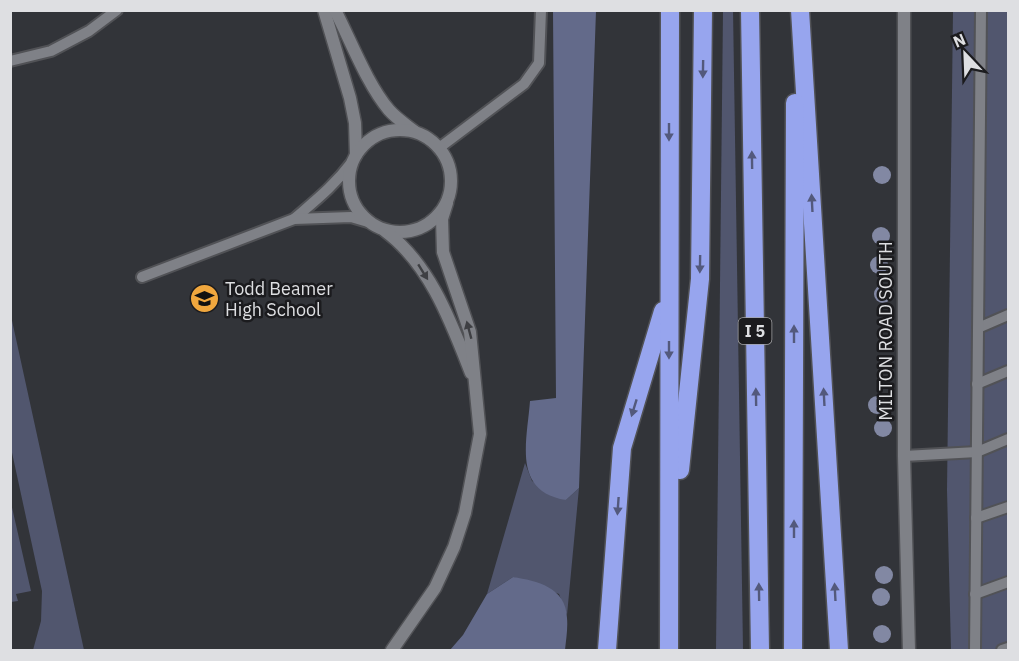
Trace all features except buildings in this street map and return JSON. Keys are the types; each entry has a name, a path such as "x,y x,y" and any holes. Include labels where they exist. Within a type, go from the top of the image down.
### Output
{"highway":[{"path":"669,651 671,559 670,10"},
{"path":"671,559 700,279 703,10"},
{"name":"I 5","path":"750,10 760,651"},
{"name":"I 5","path":"793,651 795,10"},
{"path":"800,10 839,651"},
{"path":"607,651 622,448 669,292"}],"street":[{"path":"324,10 350,98 355,123 354,159"},
{"path":"335,10 387,108 415,132"},
{"name":"MILTON ROAD SOUTH","path":"904,10 904,456 909,651"},
{"path":"392,651 435,588 454,547 465,513 480,434 477,388 470,332 443,252 442,219 451,188 451,174 447,160 428,138 415,132 400,129 385,132 371,139 359,149 348,178 350,195 357,210 368,222 384,230 408,250 430,283 456,336 477,388"},
{"path":"384,230 402,232 420,228 436,218 447,202"}],"lane":[{"path":"10,61 51,51 89,31 117,10"},
{"path":"439,148 524,84 539,63 541,10"},
{"path":"975,651 981,10"},
{"path":"294,219 338,181 354,159"},
{"path":"142,277 294,219 351,217 368,222"},
{"path":"978,328 1008,315"},
{"path":"977,384 1008,371"},
{"path":"904,456 976,452 1008,439"},
{"path":"976,518 1008,507"},
{"path":"975,594 1008,582"},
{"path":"1002,651 1008,648"}],"shaded area":[{"path":"733,10 743,650 716,650 723,11"},
{"path":"553,11 596,11 579,488 566,500 549,495 537,486 530,476 526,448 530,401 556,398"},
{"path":"953,11 1008,11 1008,650 951,650 947,490"},
{"path":"10,316 84,650 33,650 41,621 42,591 11,448"},
{"path":"525,463 532,481 566,500 579,488 567,615 559,594 513,577 487,594"},
{"path":"11,503 31,591 16,594 18,601 11,602"},
{"path":"513,577 549,587 562,599 567,618 565,650 450,650 463,635 487,594"}],"place":[{"name":"Todd Beamer High School","path":"204,299"}]}
